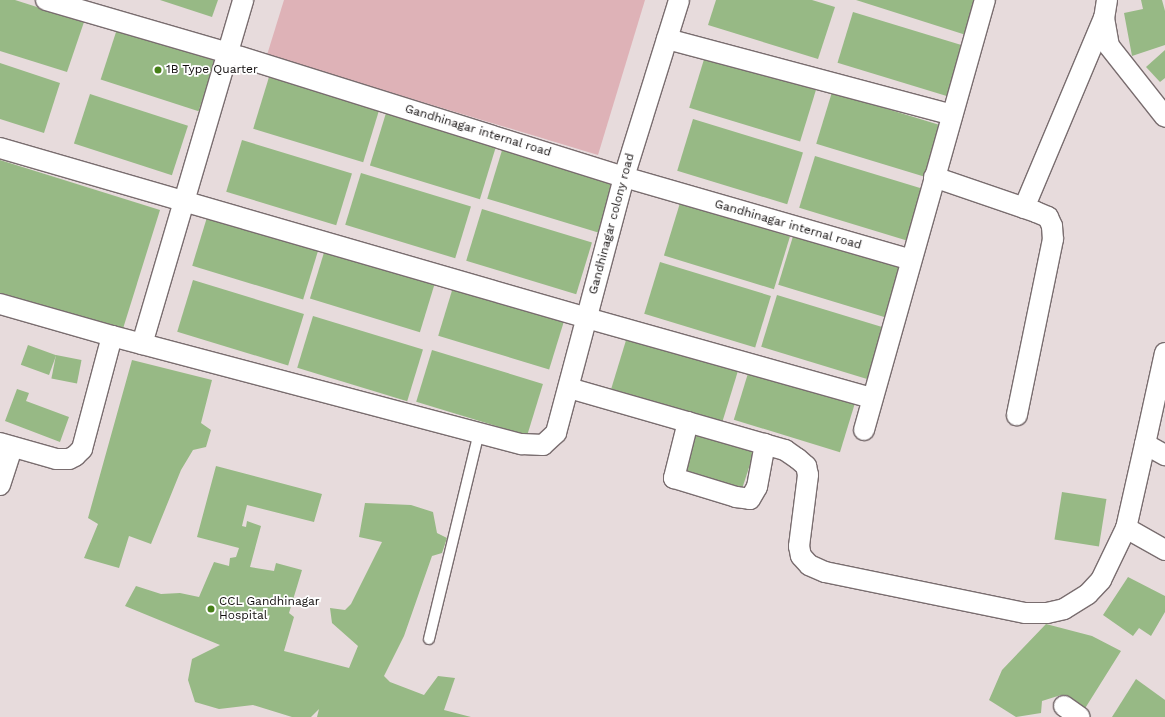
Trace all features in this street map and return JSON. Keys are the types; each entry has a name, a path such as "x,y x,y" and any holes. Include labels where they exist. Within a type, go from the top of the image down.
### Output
{"street":[{"name":"Gandhinagar internal road","path":"46,0 77,4 624,177 911,260"},
{"path":"142,344 183,200 243,0"},
{"name":"Gandhinagar colony road","path":"479,432 522,444 544,445 556,433 624,177 678,0"},
{"path":"864,430 984,0"},
{"path":"1106,9 1109,46 1165,117"},
{"path":"1024,208 1106,9"},
{"path":"667,39 952,115"},
{"path":"0,148 587,318 872,398"},
{"path":"934,177 1048,217 1052,226 1053,239 1016,415"},
{"path":"0,304 112,336 479,432"},
{"path":"0,485 6,445 56,459 69,459 82,450 112,336"},
{"path":"569,388 785,450 806,466 808,475 799,546 801,556 809,565 825,572 1024,613 1047,613 1064,610 1088,594 1101,580 1126,528 1165,353"},
{"path":"688,422 674,478 750,500 765,444"},
{"path":"1145,444 1165,455"},
{"path":"1126,528 1165,550"},
{"path":"1064,706 1080,717"}],"lane":[{"path":"429,639 479,432"}],"shaded area":[{"path":"284,0 645,0 598,155 267,55"}],"building":[{"path":"0,0 15,0 84,22 67,72 0,51"},
{"path":"160,0 218,0 212,17"},
{"path":"716,0 812,0 835,7 818,59 708,25"},
{"path":"856,0 977,0 966,35"},
{"path":"1141,0 1162,0 1165,11 1165,45 1132,56 1124,13 1143,9"},
{"path":"853,12 963,46 947,96 838,63"},
{"name":"1B Type Quarter","path":"117,29 215,61 199,111 101,79"},
{"path":"1165,50 1165,78 1160,82 1146,67"},
{"path":"705,56 816,90 800,142 689,108"},
{"path":"0,63 60,83 44,133 0,119"},
{"path":"269,77 379,111 363,162 253,129"},
{"path":"832,92 943,126 927,178 816,144"},
{"path":"90,94 188,126 172,175 74,143"},
{"path":"386,113 496,147 480,199 370,166"},
{"path":"693,119 803,153 787,204 677,171"},
{"path":"242,140 352,174 336,225 226,192"},
{"path":"503,147 614,181 598,233 487,199"},
{"path":"815,156 925,190 909,241 799,208"},
{"path":"0,160 160,210 121,335 0,297"},
{"path":"361,173 471,207 455,258 345,225"},
{"path":"680,203 790,237 774,289 664,256"},
{"path":"482,209 592,243 576,294 466,261"},
{"path":"208,214 319,248 303,300 192,266"},
{"path":"794,233 905,267 889,319 778,285"},
{"path":"326,246 436,280 420,332 310,299"},
{"path":"660,262 771,296 755,348 644,314"},
{"path":"193,280 304,314 288,366 177,332"},
{"path":"454,284 565,318 549,370 438,336"},
{"path":"777,295 887,329 871,380 761,347"},
{"path":"313,316 423,350 407,401 297,368"},
{"path":"627,337 738,371 722,423 611,389"},
{"path":"28,345 56,355 49,375 21,365"},
{"path":"432,350 543,384 527,436 416,402"},
{"path":"56,355 82,360 77,384 51,379"},
{"path":"132,360 212,380 201,423 211,430 206,447 193,450 181,470 151,544 129,536 119,568 84,558 98,524 88,518"},
{"path":"749,370 855,402 840,452 734,420"},
{"path":"17,389 29,393 26,401 69,417 60,442 5,421"},
{"path":"696,430 755,449 742,489 683,470"},
{"name":"CCL Gandhinagar Hospital","path":"216,466 322,494 314,522 247,505 242,526 246,527 247,521 261,526 250,567 274,571 276,563 302,570 289,613 294,617 284,651 349,668 358,646 332,623 330,608 345,610 351,604 382,542 359,537 365,503 411,505 433,512 437,533 447,538 442,553 432,556 404,636 384,676 390,682 424,695 438,676 455,678 444,710 471,717 317,717 319,709 311,717 292,717 253,705 219,709 195,702 188,680 192,659 220,645 125,606 136,586 161,594 180,593 199,597 214,562 229,566 230,558 236,557 239,548 197,537"},
{"path":"1062,492 1106,499 1099,546 1054,539"},
{"path":"1128,577 1165,596 1165,612 1151,636 1139,628 1133,636 1103,615"},
{"path":"1046,624 1092,636 1121,651 1084,710 1061,695 1042,701 1041,713 1016,717 989,700 1002,670"},
{"path":"1136,679 1165,700 1165,717 1112,717"}],"place":[{"name":"1B Type Quarter","path":"158,70"},
{"name":"CCL Gandhinagar Hospital","path":"211,609"}]}
